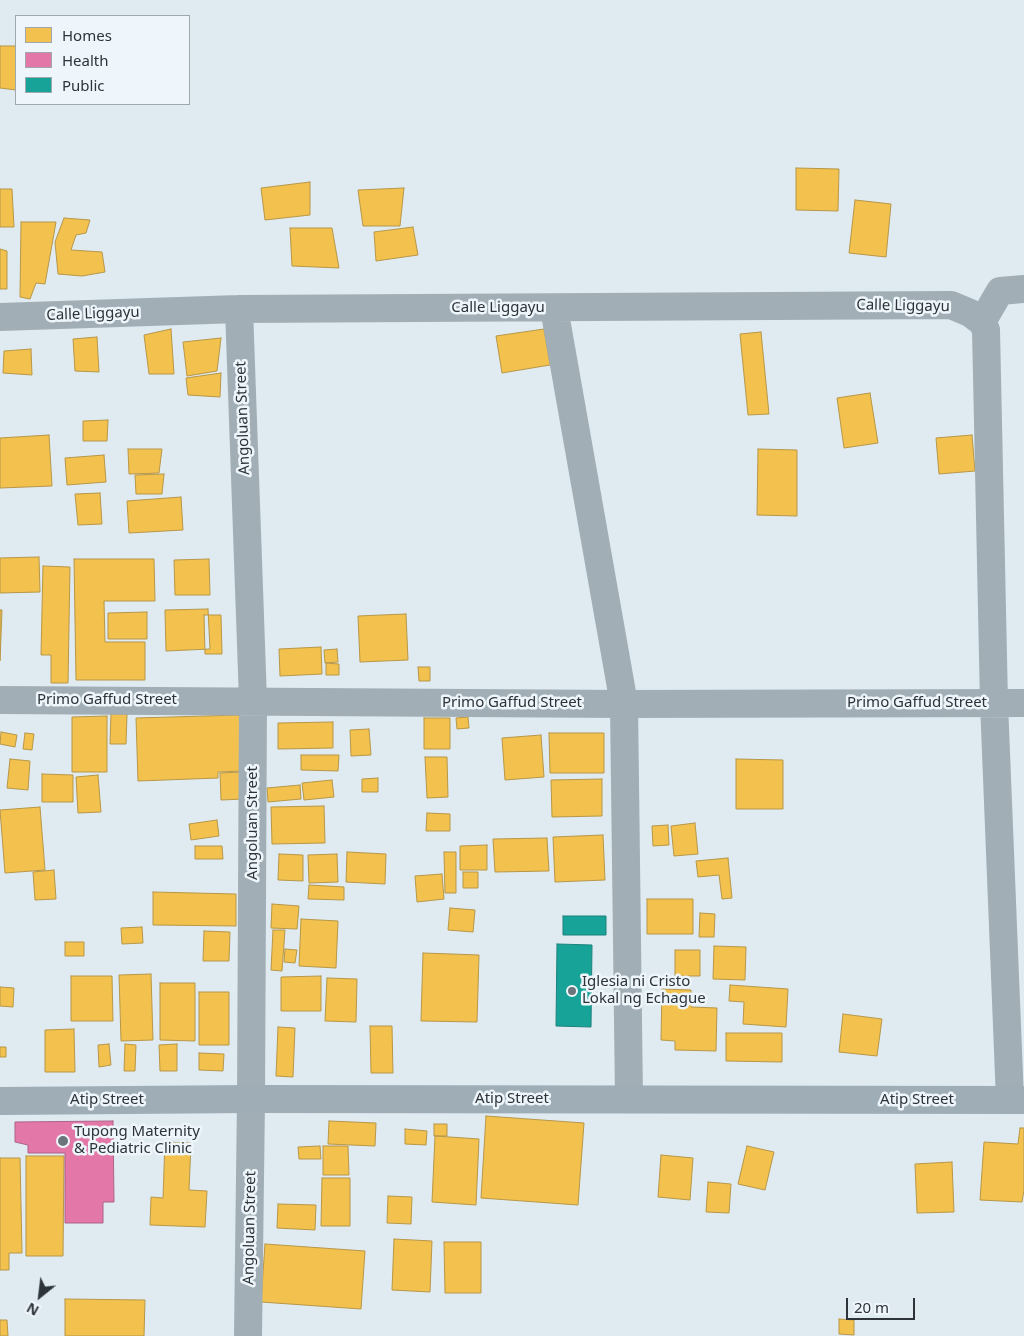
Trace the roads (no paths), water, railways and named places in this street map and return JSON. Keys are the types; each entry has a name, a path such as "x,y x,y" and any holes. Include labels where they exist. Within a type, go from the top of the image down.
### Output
{"main road":[{"name":"Atip Street","path":"0,1101 252,1099 1017,1100"}],"street":[{"path":"1017,1100 994,703 984,326 1000,291 1024,290"},
{"name":"Calle Liggayu","path":"0,317 239,309 951,305 970,313 984,326"},
{"path":"554,308 624,704 628,1099"},
{"name":"Angoluan Street","path":"239,309 253,700 252,1099 248,1336"},
{"name":"Primo Gaffud Street","path":"0,700 253,700 624,704 1024,703"}],"place":[{"name":"Iglesia ni Cristo Lokal ng Echague","path":"572,991"},
{"name":"Tupong Maternity & Pediatric Clinic","path":"63,1141"}]}
